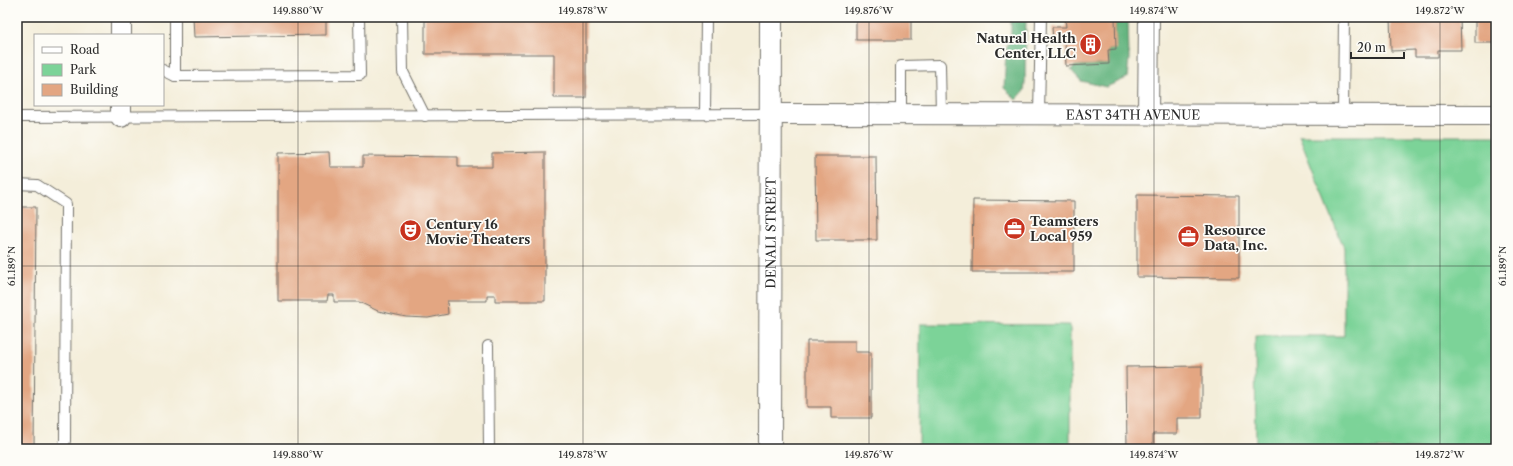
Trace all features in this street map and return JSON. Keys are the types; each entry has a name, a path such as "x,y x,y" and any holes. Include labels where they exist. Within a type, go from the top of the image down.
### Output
{"street":[{"path":"121,34 122,17"},
{"name":"DENALI STREET","path":"770,17 770,449"},
{"path":"1148,114 1149,17"},
{"name":"EAST 34TH AVENUE","path":"770,114 1496,115"}],"lane":[{"path":"175,17 175,76"},
{"path":"164,70 175,76 360,75 359,17"},
{"path":"402,17 403,72 425,116"},
{"path":"705,114 706,17"},
{"path":"1039,114 1041,17"},
{"path":"1343,114 1344,17"},
{"path":"901,114 901,66 940,65 941,114"},
{"path":"17,117 121,111 425,116 770,114"},
{"path":"17,184 37,184 66,204 65,441 62,449"},
{"path":"488,346 488,449"}],"green space":[{"path":"1011,17 1026,17 1025,83 1024,91 1016,100 1004,88 1006,51 1011,33"},
{"path":"1115,17 1128,17 1129,59 1127,78 1106,87 1081,81 1071,70 1075,66 1109,64 1108,50 1116,49"},
{"path":"1299,136 1496,136 1496,449 1256,449 1255,336 1344,336 1344,248"},
{"path":"920,324 1070,325 1070,449 919,449"}],"building":[{"path":"193,17 326,17 326,35 194,37"},
{"path":"425,17 586,17 586,98 554,98 554,54 425,54"},
{"path":"856,17 911,17 911,40 856,40"},
{"name":"Natural Health Center, LLC","path":"1065,17 1115,17 1116,49 1108,50 1109,64 1066,66 1065,41 1053,41 1052,27 1066,27"},
{"path":"1390,17 1460,17 1461,50 1438,50 1438,57 1415,57 1415,50 1391,51"},
{"path":"1475,17 1496,17 1496,43 1475,43"},
{"name":"Century 16 Movie Theaters","path":"329,152 330,167 363,167 363,156 458,157 458,167 492,167 492,153 545,152 545,301 495,301 495,295 487,295 487,301 447,301 448,314 428,318 406,317 378,311 359,302 334,302 334,295 328,295 327,301 278,301 278,153"},
{"path":"815,156 876,156 877,240 816,240"},
{"name":"Resource Data, Inc.","path":"1137,195 1239,196 1239,278 1137,277"},
{"path":"973,200 1074,201 1074,272 972,272"},
{"path":"17,207 36,207 34,449 17,449"},
{"path":"807,341 855,341 855,352 871,352 871,418 831,418 831,407 807,407"},
{"path":"1202,366 1202,418 1177,418 1177,434 1153,434 1153,449 1127,449 1126,367"}],"place":[{"name":"Natural Health Center, LLC","path":"1091,45"},
{"name":"Teamsters Local 959","path":"1015,228"},
{"name":"Century 16 Movie Theaters","path":"411,231"},
{"name":"Resource Data, Inc.","path":"1188,237"}]}
